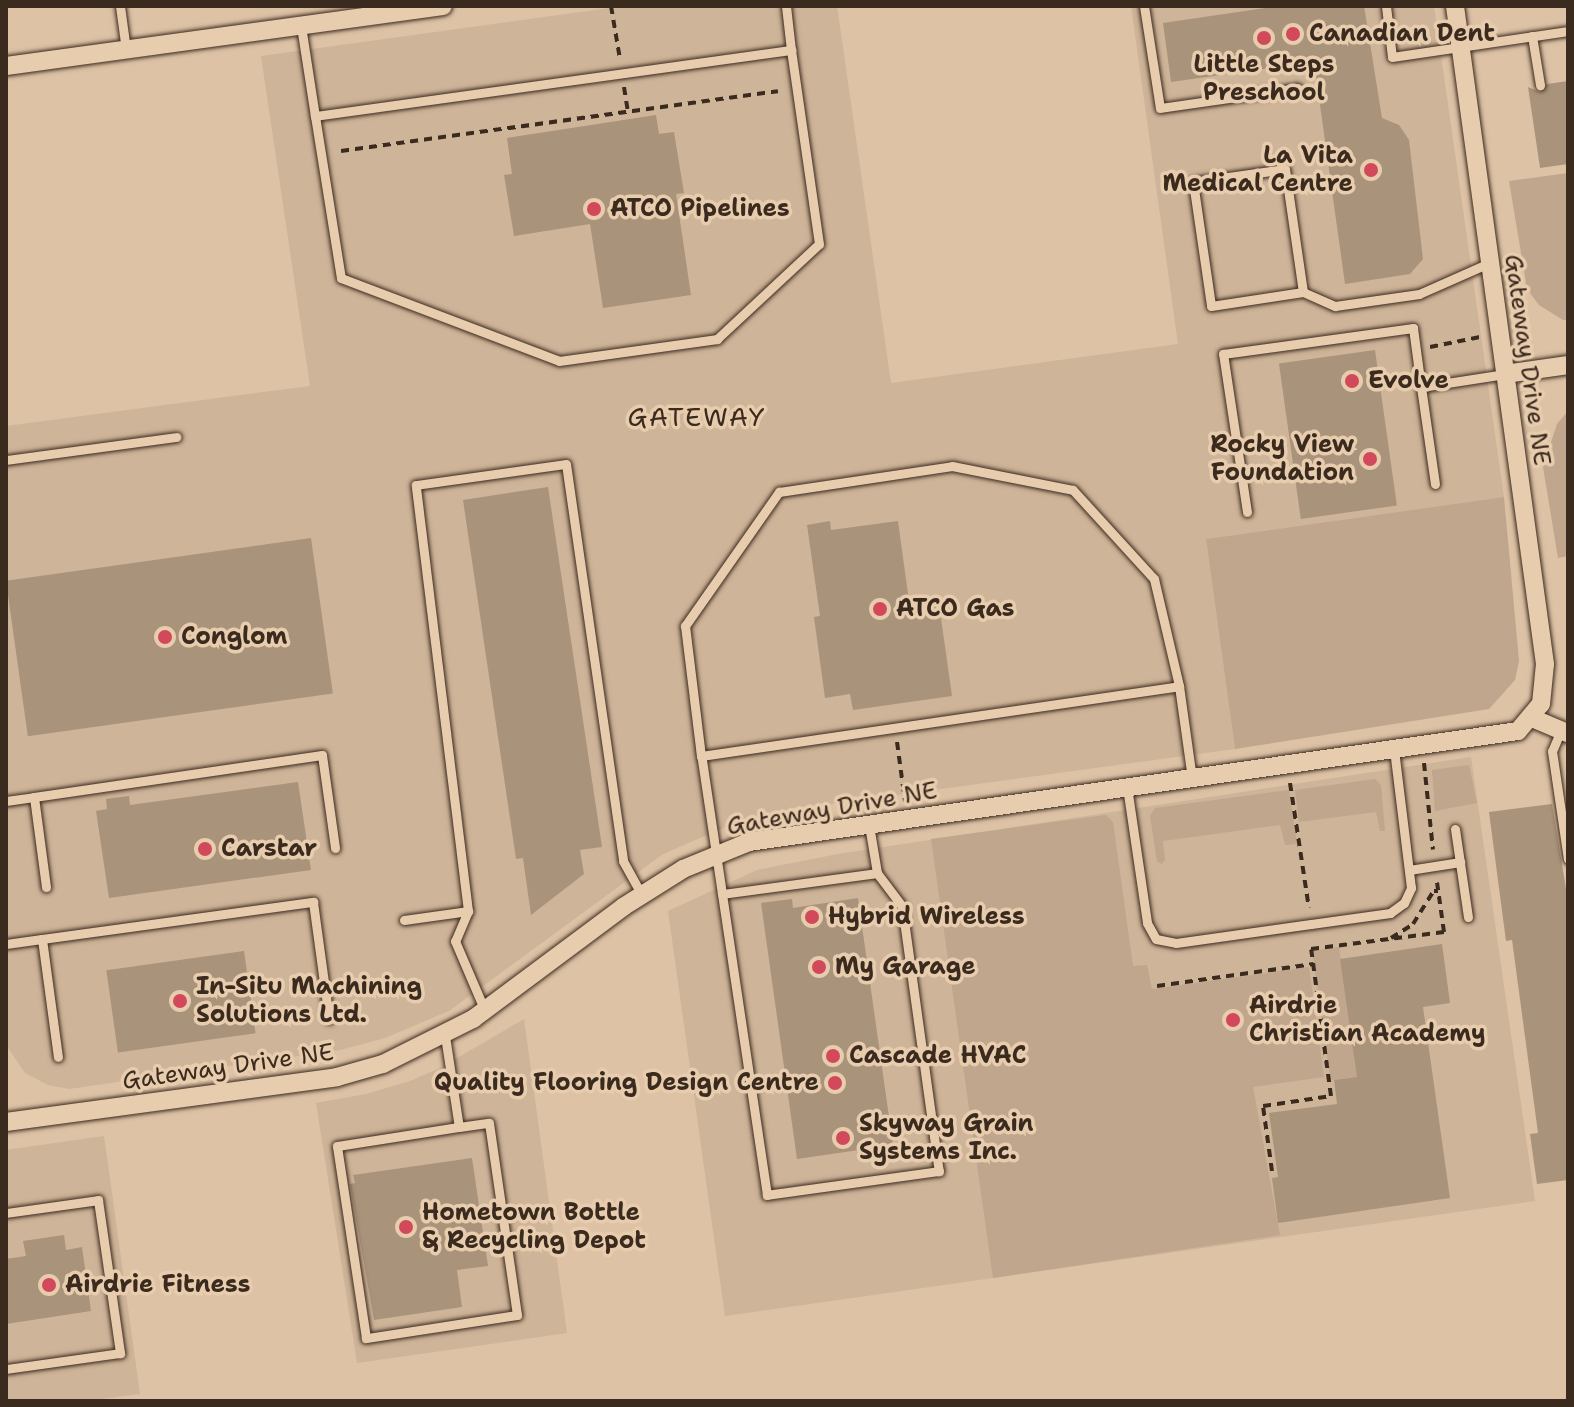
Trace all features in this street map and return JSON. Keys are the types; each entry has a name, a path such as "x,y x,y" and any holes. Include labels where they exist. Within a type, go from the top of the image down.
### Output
{"street":[{"path":"6,66 443,6"},
{"name":"Gateway Drive NE","path":"6,1122 337,1077 383,1064 445,1036 485,1011 642,895 716,854 749,842 1518,731 1541,704 1545,664 1455,6"},
{"path":"1505,374 1568,365"},
{"path":"1532,718 1565,732"}],"lane":[{"path":"120,6 126,50"},
{"path":"301,26 341,278 559,361 717,339 819,244 786,6"},
{"path":"1144,6 1160,108 1298,88"},
{"path":"1386,6 1392,57 1568,31"},
{"path":"1532,36 1540,85"},
{"path":"315,116 791,50"},
{"path":"1303,292 1285,169 1193,182 1211,306 1303,292 1335,306 1419,294 1489,263"},
{"path":"1247,512 1223,354 1413,328 1435,484"},
{"path":"1421,387 1505,374"},
{"path":"6,460 176,437"},
{"path":"485,1011 455,941 468,911 416,485 566,464 623,861 642,895"},
{"path":"869,825 877,873 902,906 939,1171 767,1195 701,756 685,626 779,492 952,466 1073,490 1154,579 1179,686 1192,778"},
{"path":"701,756 1179,686"},
{"path":"1565,732 1552,751 1568,859"},
{"path":"1127,787 1147,923 1156,939 1176,943 1390,913 1404,903 1411,888 1394,749"},
{"path":"6,801 322,755 335,848"},
{"path":"34,797 46,887"},
{"path":"1455,829 1468,917"},
{"path":"1409,870 1460,862"},
{"path":"722,894 877,873"},
{"path":"6,944 313,902 329,1019"},
{"path":"404,920 468,911"},
{"path":"42,939 58,1057"},
{"path":"445,1036 459,1127"},
{"path":"489,1123 517,1315 366,1338 337,1146 459,1127 489,1123"},
{"path":"6,1213 98,1200 120,1353 6,1369"}],"path":[{"path":"341,151 778,91"},
{"path":"1416,349 1482,336"},
{"path":"895,728 908,819"},
{"path":"1272,1171 1263,1106 1331,1096 1311,949 1444,932 1422,745"},
{"path":"1287,765 1315,948"},
{"path":"1157,986 1313,964"}],"shaded area":[{"path":"624,6 837,6 891,383 1178,344 1131,6 1434,6 1504,497 1206,539 1235,749 801,808 740,821 663,854 449,1011 385,1038 340,1050 69,1089 48,1085 25,1073 6,1045 6,426 310,386 261,56"},
{"path":"1568,173 1568,320 1563,320 1539,305 1527,289 1509,181"},
{"path":"1568,411 1568,556 1558,558 1543,467 1557,424"},
{"path":"1504,497 1519,661 1515,680 1489,709 1235,749 1206,539"},
{"name":"Airdrie Christian Academy","path":"1471,757 1535,1201 725,1316 668,911 757,870 838,854"},
{"path":"1469,765 1477,803 1435,811 1432,770"},
{"path":"1375,779 1381,785 1385,831 1380,831 1376,812 1299,822 1295,790"},
{"path":"1289,790 1297,844 1285,845 1280,825 1163,841 1165,860 1161,864 1157,861 1150,816 1155,808"},
{"path":"1106,815 1113,822 1133,966 1147,965 1152,989 1309,967 1324,1077 1253,1087 1280,1235 993,1278 931,839"},
{"path":"1339,947 1357,1077 1330,1080 1312,951"},
{"path":"524,1019 567,1333 357,1363 316,1103 366,1094 410,1081 440,1068"},
{"path":"104,1136 140,1394 88,1401 6,1401 6,1150"}],"building":[{"path":"1278,6 1364,6 1382,118 1399,125 1409,140 1423,259 1410,274 1345,284 1314,62 1171,82 1163,23"},
{"path":"1568,81 1568,164 1540,168 1528,87 1540,92 1547,84"},
{"name":"ATCO Pipelines","path":"656,115 659,134 674,132 684,193 676,194 691,295 603,308 590,224 514,236 504,175 512,174 507,138"},
{"path":"1375,350 1397,505 1301,519 1279,363"},
{"path":"548,487 602,847 580,850 584,874 531,915 523,858 516,859 463,500"},
{"name":"ATCO Gas","path":"830,521 831,530 898,521 909,601 938,597 952,696 853,710 850,694 825,698 814,617 820,616 807,525"},
{"name":"Conglom","path":"311,538 333,693 28,736 6,581"},
{"name":"Carstar","path":"298,782 311,870 109,898 96,811 107,809 106,799 129,796 130,805"},
{"path":"1552,804 1568,901 1568,1180 1537,1184 1530,1134 1538,1133 1512,940 1506,941 1489,812"},
{"path":"858,898 893,1145 797,1159 761,903 792,899 793,908"},
{"path":"1442,944 1450,1003 1423,1007 1450,1198 1278,1223 1272,1178 1278,1177 1269,1113 1337,1104 1334,1080 1357,1077 1340,959"},
{"name":"In-Situ Machining Solutions Ltd.","path":"244,951 256,1033 118,1053 106,970"},
{"name":"Hometown Bottle & Recycling Depot","path":"472,1158 488,1266 457,1270 462,1307 374,1320 350,1184 355,1183 353,1175"},
{"name":"Airdrie Fitness","path":"64,1235 66,1250 82,1247 91,1311 6,1324 6,1259 26,1256 23,1241"}],"place":[{"name":"Canadian Dent","path":"1293,34"},
{"name":"Little Steps Preschool","path":"1264,38"},
{"name":"La Vita Medical Centre","path":"1371,170"},
{"name":"ATCO Pipelines","path":"594,209"},
{"name":"Evolve","path":"1352,381"},
{"name":"Rocky View Foundation","path":"1370,459"},
{"name":"ATCO Gas","path":"880,609"},
{"name":"Conglom","path":"165,637"},
{"name":"Carstar","path":"205,849"},
{"name":"Hybrid Wireless","path":"812,917"},
{"name":"My Garage","path":"819,967"},
{"name":"In-Situ Machining Solutions Ltd.","path":"180,1001"},
{"name":"Airdrie Christian Academy","path":"1233,1020"},
{"name":"Cascade HVAC","path":"833,1056"},
{"name":"Quality Flooring Design Centre","path":"835,1083"},
{"name":"Skyway Grain Systems Inc.","path":"843,1138"},
{"name":"Hometown Bottle & Recycling Depot","path":"406,1227"},
{"name":"Airdrie Fitness","path":"49,1285"}],"district":[{"name":"GATEWAY","path":"697,417"}]}
